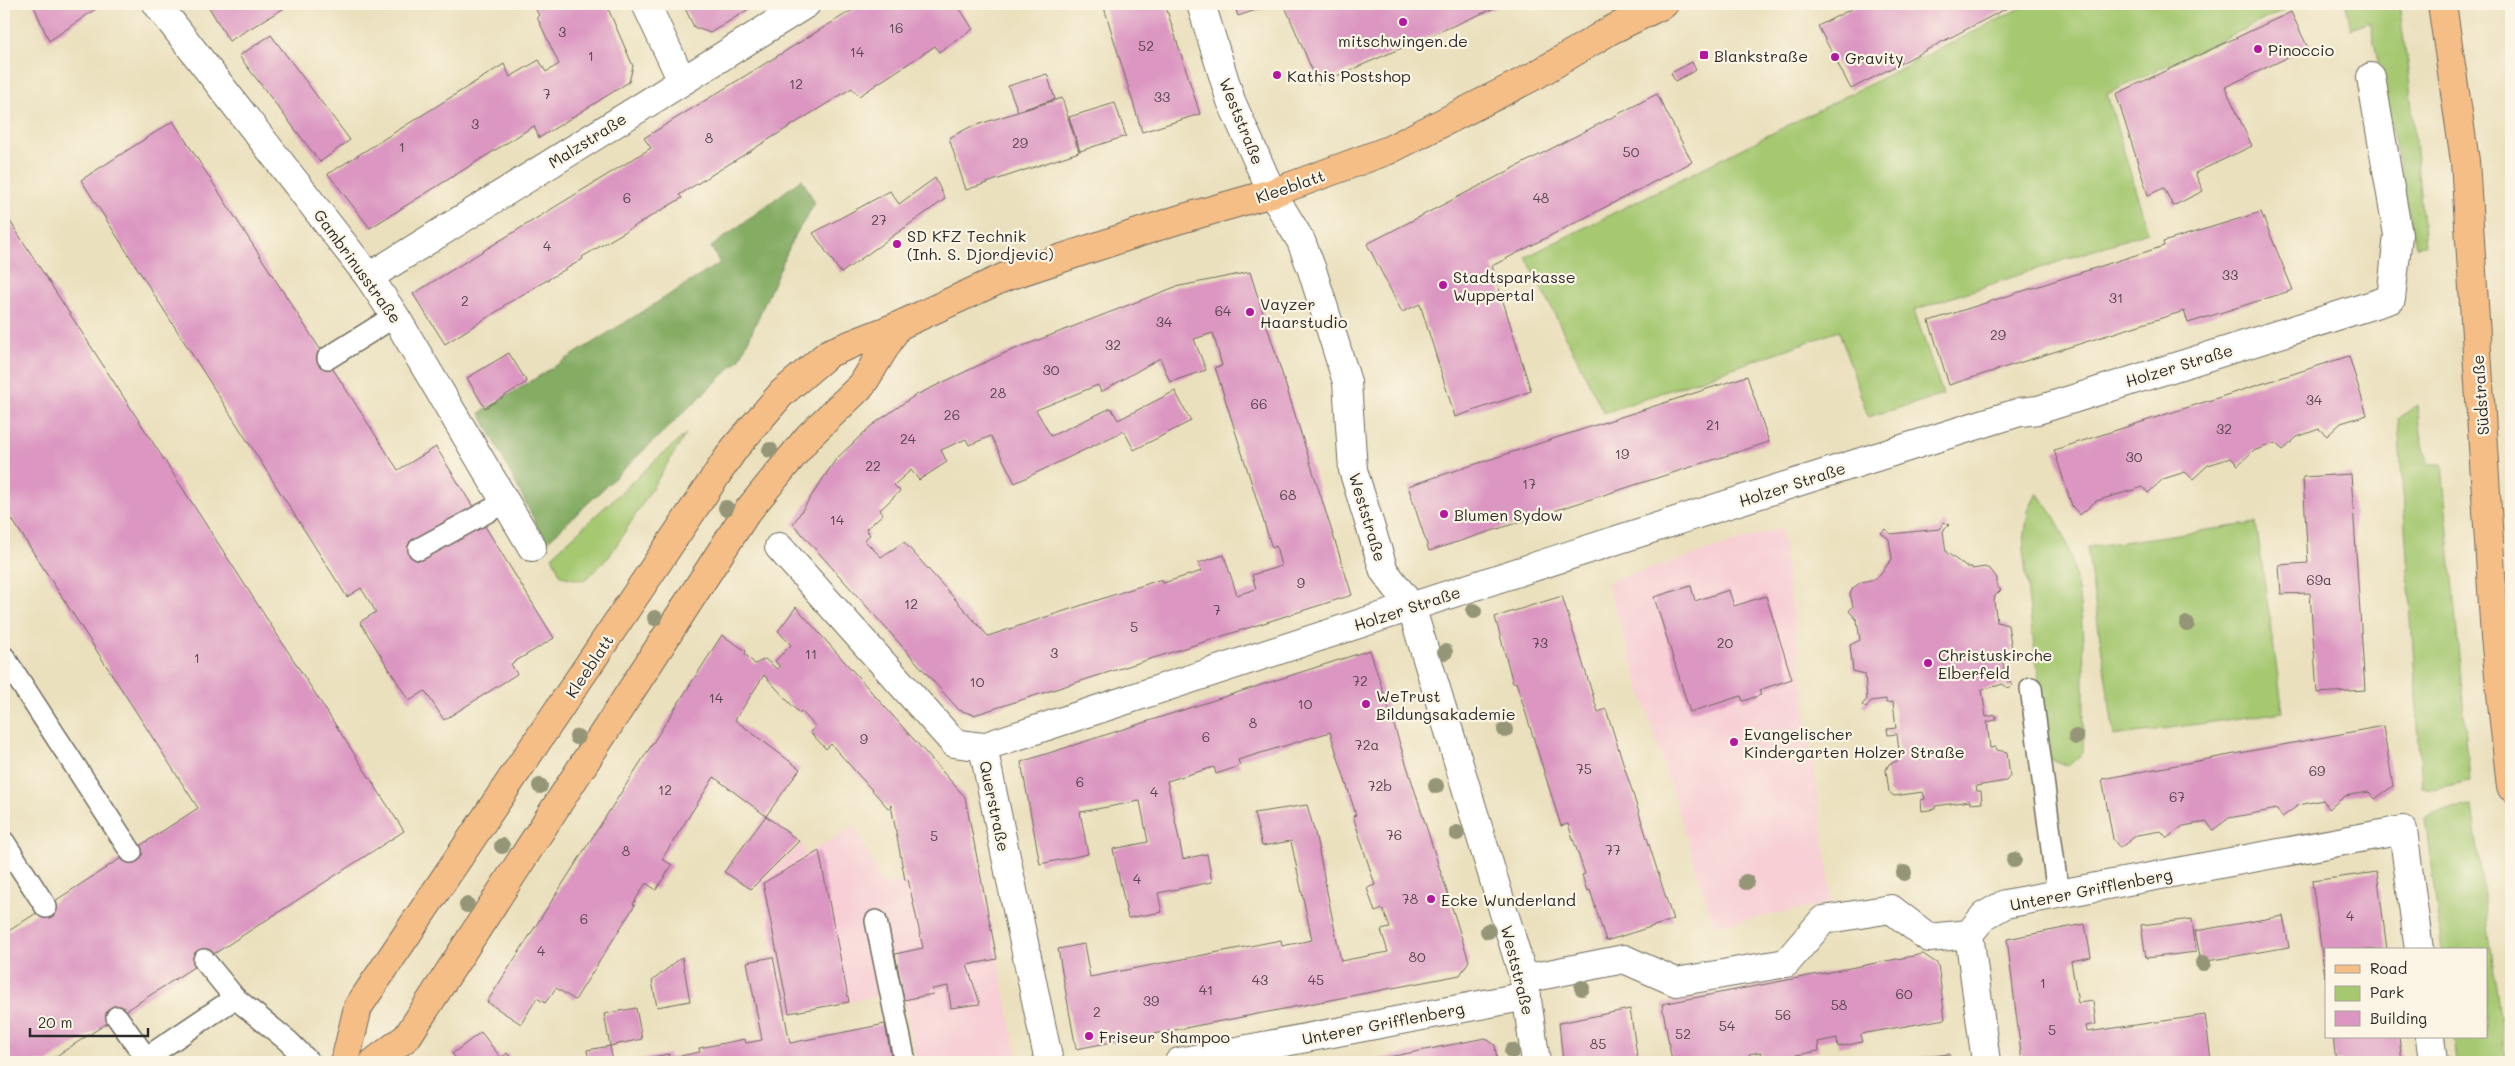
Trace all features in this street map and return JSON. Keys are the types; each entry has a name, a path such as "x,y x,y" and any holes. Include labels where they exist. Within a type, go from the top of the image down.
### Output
{"main road":[{"name":"Kleeblatt","path":"344,1062 358,1007 734,449 782,394 829,353 898,326 1005,277 1177,220 1272,193 1389,150 1536,75 1611,30 1664,4"},
{"name":"Südstraße","path":"2442,4 2465,161 2495,637 2511,787"},
{"path":"374,1062 407,1037 746,513 809,436 862,386 898,326"}],"street":[{"name":"Gambrinusstraße","path":"157,4 369,277 396,316 532,547"},
{"path":"646,4 682,81"},
{"name":"Malzstraße","path":"369,277 806,4"},
{"name":"Weststraße","path":"1201,4 1231,101 1272,193 1301,241 1348,382 1353,470 1384,571 1411,606 1526,988 1536,1062"},
{"name":"Holzer Straße","path":"983,747 1411,606 1911,446 2020,412 2038,410 2391,298 2398,235 2371,77"},
{"name":"Querstraße","path":"778,547 954,743 983,747 1049,1062"},
{"name":"Unterer Grifflenberg","path":"1180,1062 1227,1058 1526,988 1624,960 1676,982 1786,963 1823,920 1891,909 1929,938 1969,934 1984,916 2005,904 2404,830 2419,948"},
{"path":"1969,934 1986,1062"},
{"path":"2430,1038 2433,1062"}],"lane":[{"path":"328,358 396,316"},
{"path":"419,550 505,502"},
{"path":"4,657 131,852"},
{"path":"2031,688 2058,895"},
{"path":"4,842 46,907"},
{"path":"876,921 905,1062"},
{"path":"204,960 235,998 288,1041 309,1062"},
{"path":"117,1017 148,1060 235,998"}],"shaded area":[{"name":"Evangelischer Kindergarten Holzer Straße","path":"1781,528 1832,903 1714,926 1607,582"},
{"path":"855,826 882,885 979,865 1018,1060 1008,1062 917,1062 895,953 872,958 879,996 785,1014 760,884 802,843 805,855"}],"green space":[{"path":"2029,4 2297,4 2107,94 2148,232 1914,310 1943,395 1868,417 1839,331 1604,413 1526,257"},
{"path":"2346,4 2399,4 2409,78 2425,245 2416,246 2370,22 2351,29"},
{"path":"802,179 815,203 793,239 740,359 546,543 480,413 720,263 711,247"},
{"path":"2417,405 2420,435 2429,464 2442,464 2470,781 2432,789 2422,787 2398,419"},
{"path":"686,434 609,557 584,581 561,576 552,556"},
{"path":"2037,493 2055,518 2066,543 2080,601 2084,665 2083,753 2068,766 2050,758 2033,638 2023,549 2028,511"},
{"path":"2256,523 2283,712 2114,736 2087,547"},
{"path":"2472,806 2506,1062 2457,1062 2454,1038 2488,1038 2488,948 2442,948 2425,818 2434,812"}],"building":[{"path":"33,4 103,4 49,41"},
{"path":"207,4 291,4 229,41"},
{"path":"531,4 606,4 633,66 629,82 539,138 534,126 370,228 328,174 504,64 510,77 539,60 546,72 559,64 537,17 539,16 534,5"},
{"path":"683,4 757,4 710,33 694,27"},
{"path":"862,4 970,4 960,9 973,29 939,52 935,46 859,96 852,88 679,195 682,198 582,257 583,259 503,306 445,344 413,294 651,148 644,138"},
{"path":"1103,4 1165,4 1200,114 1142,132"},
{"path":"1234,4 1274,4 1238,16"},
{"path":"1284,4 1504,4 1318,84"},
{"path":"1861,4 2015,4 1851,89 1818,26"},
{"path":"2291,12 2308,48 2225,87 2252,146 2195,173 2203,191 2173,206 2164,188 2148,195 2116,94"},
{"path":"271,35 350,140 320,162 239,56"},
{"path":"1692,62 1696,70 1675,81 1671,73"},
{"path":"1047,74 1055,99 1018,111 1008,86"},
{"path":"1657,94 1692,162 1492,266 1531,391 1455,417 1420,304 1402,312 1367,244"},
{"path":"1062,98 1079,152 966,190 949,138 970,127"},
{"path":"1115,103 1126,136 1080,151 1069,117"},
{"path":"173,121 398,470 436,447 554,638 511,664 517,674 444,720 425,691 409,701 360,622 376,612 361,588 347,597 81,180"},
{"path":"935,178 945,199 841,273 813,233 890,191 899,204"},
{"path":"4,212 404,831 47,1062 4,1062 4,934 198,808 4,507"},
{"path":"2261,212 2293,290 2188,323 2184,311 1949,385 1929,321 2164,246 2163,242"},
{"path":"1250,272 1352,595 974,715 959,710 793,524 836,459 871,426 914,396 1005,353 1175,287","holes":["1213,333 1222,366 1215,367 1272,548 1276,546 1281,566 1252,575 1256,589 1237,595 1224,555 1198,563 1202,571 1163,583 1162,579 988,636 904,542 881,557 864,540 870,535 866,529 883,514 880,510 900,491 894,485 911,470 919,480 947,462 941,450 966,439 969,445 991,436 1015,483 1124,431 1134,450 1191,421 1175,391 1118,420 1111,408 1051,436 1036,410 1098,385 1101,392 1160,358 1170,382 1206,370 1194,339"]},
{"path":"509,353 527,382 485,408 467,378"},
{"path":"2349,356 2367,415 2341,423 2327,436 2319,429 2297,437 2283,450 2275,443 2253,451 2238,465 2231,458 2208,465 2193,479 2185,472 2163,479 2148,493 2143,487 2096,501 2080,515 2072,506 2054,450"},
{"path":"1747,376 1769,442 1429,551 1408,486"},
{"path":"2351,474 2365,690 2317,693 2310,593 2281,594 2279,565 2308,563 2303,477"},
{"name":"Christuskirche Elberfeld","path":"1944,522 1949,525 1943,531 1946,552 1966,567 1972,567 1972,569 1985,567 1991,570 1997,578 1997,587 2001,590 1995,596 1994,601 1997,622 2008,625 2012,650 2002,655 2005,678 2013,685 2009,689 2003,684 1982,690 1986,717 1996,715 1996,720 1987,722 1990,748 1996,747 1997,750 2007,752 2010,776 2006,781 1976,786 1977,791 1981,791 1982,803 1970,804 1970,801 1935,806 1935,809 1922,811 1921,800 1925,799 1923,792 1894,796 1889,792 1886,770 1889,764 1900,760 1897,734 1888,735 1887,729 1896,728 1893,702 1886,703 1886,699 1871,701 1866,708 1862,705 1867,699 1865,674 1853,671 1850,645 1860,640 1857,620 1849,611 1853,606 1850,594 1853,588 1861,582 1876,579 1892,559 1889,539 1881,533 1885,529 1891,534 1939,529"},
{"path":"1691,586 1695,601 1729,590 1734,606 1766,596 1792,679 1759,690 1761,695 1743,701 1741,696 1690,712 1654,597"},
{"path":"1562,596 1598,712 1606,709 1673,920 1606,941 1590,890 1587,891 1582,875 1585,874 1568,824 1561,826 1516,682 1513,683 1495,617"},
{"path":"796,607 965,797 997,959 967,965 980,1004 951,1008 948,986 932,989 933,994 904,1000 895,954 923,948 908,879 905,880 891,805 888,808 831,744 826,749 810,732 816,727 801,711 799,713 764,675 735,720 800,769 766,816 714,777 662,859 672,865 656,890 646,883 633,904 635,905 575,1000 556,988 545,1003 537,998 521,1024 487,1002 722,635 746,651 745,654 755,664 765,659 777,669 780,667 775,661 791,645 778,631"},
{"path":"1370,650 1469,961 1460,975 1076,1049 1058,949 1084,944 1090,977 1281,940 1282,946 1312,940 1291,841 1262,846 1254,813 1307,805 1316,837 1341,961 1388,952 1381,930 1390,928 1383,909 1375,912 1367,888 1375,885 1353,816 1356,815 1330,732 1238,760 1240,766 1216,774 1214,767 1167,781 1183,859 1207,854 1212,882 1158,893 1162,912 1128,918 1113,849 1148,842 1140,801 1080,812 1088,854 1040,864 1021,762"},
{"path":"2383,726 2393,786 2375,799 2369,792 2345,796 2329,809 2323,800 2299,805 2282,817 2277,809 2229,818 2213,830 2207,822 2183,826 2167,838 2161,831 2137,835 2120,848 2113,839 2102,779"},
{"path":"766,816 799,841 751,889 724,872"},
{"path":"819,851 849,1002 789,1013 763,883"},
{"path":"2377,872 2387,948 2325,948 2325,977 2312,881"},
{"path":"2283,916 2289,947 2201,962 2195,931"},
{"path":"2192,919 2196,952 2146,958 2141,925"},
{"path":"2085,924 2091,957 2071,961 2078,1003 2093,1001 2096,1024 2086,1026 2087,1032 2205,1015 2211,1060 2191,1062 2022,1062 2007,939"},
{"path":"1923,954 1938,964 1945,1019 1861,1034 1862,1042 1838,1047 1837,1038 1818,1042 1819,1051 1763,1061 1761,1052 1749,1054 1750,1062 1725,1062 1725,1059 1709,1062 1672,1062 1662,1004"},
{"path":"682,957 690,1001 657,1007 652,981"},
{"path":"773,957 790,1043 885,1024 892,1062 636,1062 635,1060 669,1054 670,1058 700,1052 699,1048 745,1039 746,1043 762,1040 747,962"},
{"path":"636,1008 642,1039 610,1046 604,1014"},
{"path":"1630,1009 1638,1062 1563,1062 1559,1023"},
{"path":"481,1032 501,1058 507,1053 514,1062 460,1062 452,1054"},
{"path":"1485,1038 1495,1045 1497,1062 1364,1062"},
{"path":"2333,1038 2399,1038 2402,1062 2336,1062"},
{"path":"610,1046 613,1062 589,1062 587,1050"},
{"path":"1949,1054 1951,1062 1915,1062 1918,1058"},
{"path":"1878,1057 1879,1062 1857,1062 1857,1061"}],"place":[{"name":"mitschwingen.de","path":"1403,22"},
{"name":"Pinoccio","path":"2258,49"},
{"name":"Blankstraße","path":"1704,55"},
{"name":"Gravity","path":"1835,57"},
{"name":"Kathis Postshop","path":"1277,75"},
{"name":"SD KFZ Technik (Inh. S. Djordjevic)","path":"897,244"},
{"name":"Stadtsparkasse Wuppertal","path":"1443,285"},
{"name":"Vayzer Haarstudio","path":"1250,312"},
{"name":"Blumen Sydow","path":"1444,514"},
{"name":"Christuskirche Elberfeld","path":"1928,663"},
{"name":"WeTrust Bildungsakademie","path":"1366,704"},
{"name":"Evangelischer Kindergarten Holzer Straße","path":"1734,742"},
{"name":"Ecke Wunderland","path":"1431,899"},
{"name":"Friseur Shampoo","path":"1089,1036"}]}
